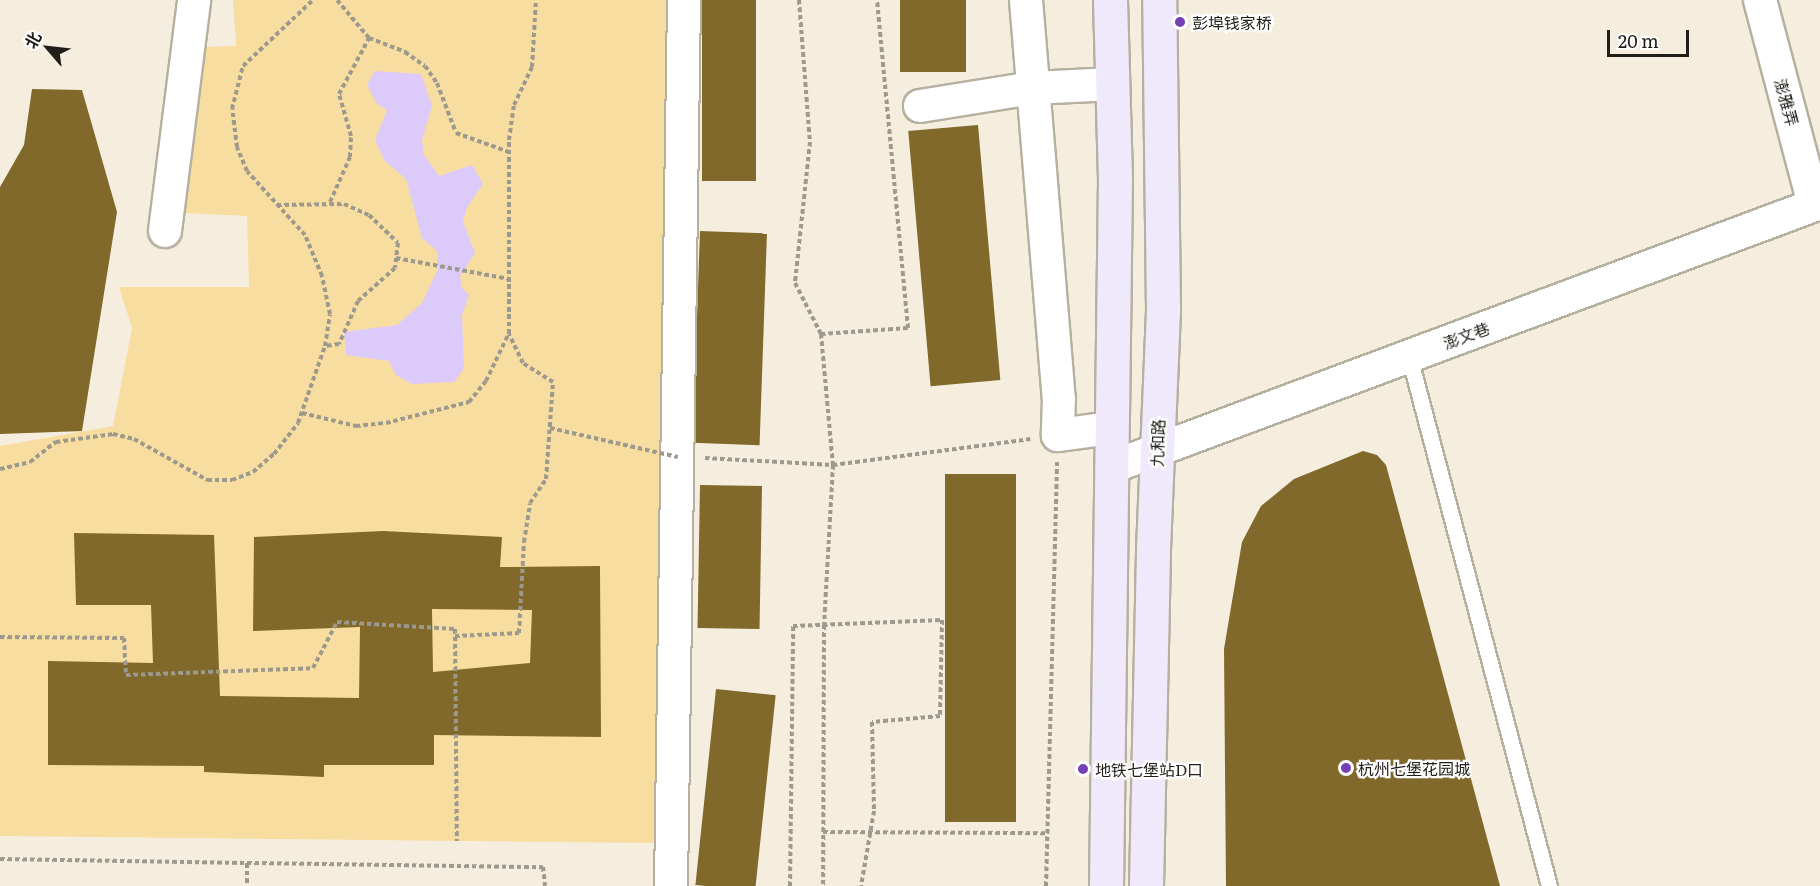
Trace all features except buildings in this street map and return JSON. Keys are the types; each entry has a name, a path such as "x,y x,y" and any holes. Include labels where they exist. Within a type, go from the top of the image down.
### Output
{"street":[{"path":"165,231 194,0"},
{"path":"671,886 690,457 684,0"},
{"path":"1026,0 1059,399 1058,435 1112,428"},
{"path":"1106,886 1112,467 1113,84 1110,0"},
{"name":"九和路","path":"1146,886 1157,450 1163,308 1159,0"},
{"name":"澎雅弄","path":"1760,0 1817,204"},
{"path":"920,106 1033,88 1113,84"},
{"name":"澎文巷","path":"1112,467 1817,204"}],"lane":[{"path":"1408,356 1549,886"}],"path":[{"path":"0,470 30,462 56,442 113,434 134,439 207,480 232,480 253,472 274,454 302,412 325,346 330,314 322,276 305,235 248,171 237,147 232,108 235,86 249,60 313,0"},
{"path":"338,0 369,39 405,52 425,66 437,83 456,133 510,152"},
{"path":"455,636 519,633 524,542 530,503 546,478 553,381 523,363 509,334 510,152 513,105 532,67 536,0"},
{"path":"799,0 810,142 795,283 822,334 833,465 824,625 823,886"},
{"path":"822,334 908,328 877,0"},
{"path":"330,202 350,158 351,136 339,94 369,39"},
{"path":"277,205 330,202 369,215 398,243 395,268 358,301 339,344 325,346"},
{"path":"396,258 509,279"},
{"path":"302,412 356,426 386,423 469,402 486,381 509,334"},
{"path":"550,428 690,457 833,465 1058,435 1046,886"},
{"path":"790,886 793,626 942,620 940,716 872,722 874,812 861,886"},
{"path":"0,637 124,638 126,675 313,668 338,622 455,629 457,841"},
{"path":"823,832 1046,833"},
{"path":"0,859 543,867 545,886"},
{"path":"247,862 247,886"}],"shaded area":[{"path":"233,0 669,0 656,843 0,836 0,446 113,426 132,328 119,287 249,287 247,216 183,213 196,47 236,46"},
{"path":"375,71 421,74 432,106 422,140 424,155 439,176 472,165 483,184 467,207 463,222 475,253 460,276 462,288 469,295 462,315 464,368 454,382 412,384 396,375 389,361 346,355 344,332 397,325 422,303 438,269 437,251 422,238 406,179 385,161 375,140 387,110 377,104 367,85"}],"place":[{"name":"彭埠钱家桥","path":"1180,22"},
{"name":"杭州七堡花园城","path":"1346,768"},
{"name":"地铁七堡站D口","path":"1083,769"}]}
